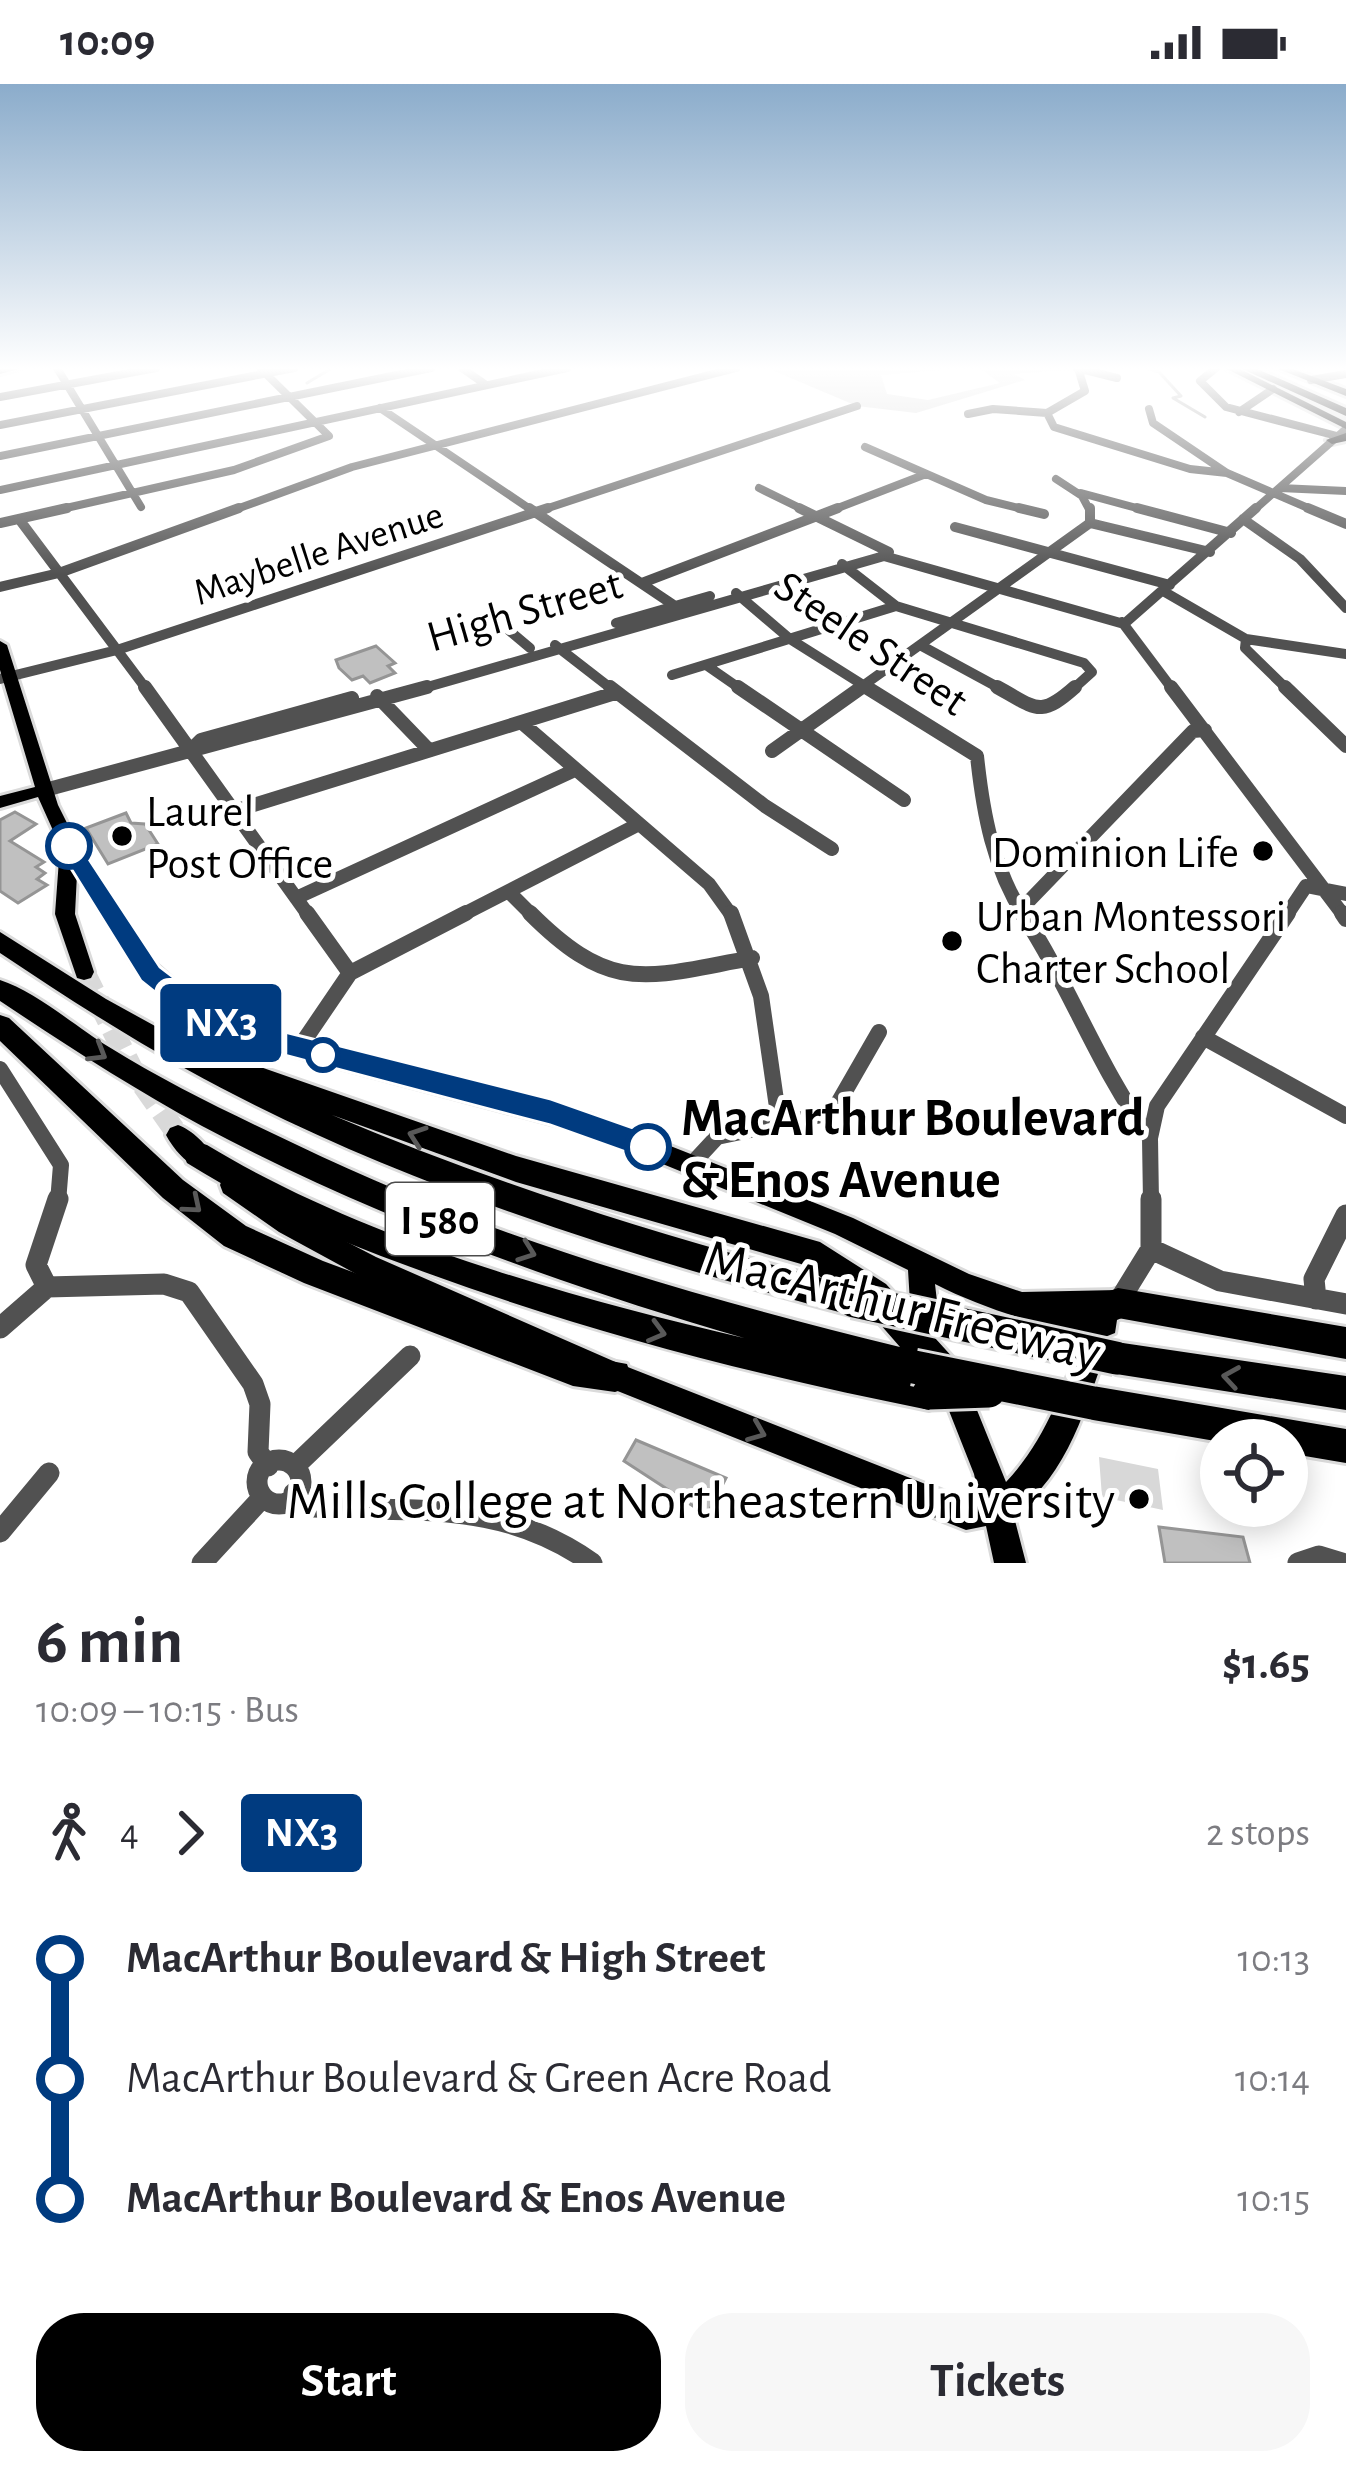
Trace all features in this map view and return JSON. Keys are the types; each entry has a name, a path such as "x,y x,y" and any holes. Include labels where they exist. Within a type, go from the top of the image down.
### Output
{"highway":[{"name":"MacArthur Freeway","path":"0,941 153,1039 265,1096 498,1194 671,1252 854,1301 1116,1358 1346,1393"},
{"name":"MacArthur Freeway","path":"0,989 157,1088 407,1205 610,1281 931,1381 1020,1389 1346,1446"},
{"path":"0,1025 173,1189 235,1236 315,1274 573,1370 615,1376"},
{"path":"153,1039 453,1149 809,1252 875,1295 931,1381"},
{"path":"188,1144 317,1217 534,1297 742,1354 931,1381"},
{"path":"1111,1313 1346,1342"}],"main road":[{"path":"0,645 5,677 69,846 132,950 173,995 216,1021 298,1048 551,1112 844,1226 988,1294 1046,1313 1111,1313 1046,1458 996,1505 966,1516 615,1376 325,1245 254,1202 188,1144"},
{"name":"High Street","path":"0,802 45,790"},
{"path":"69,846 64,857 69,928 84,972"},
{"path":"69,928 79,910 104,898"},
{"path":"920,1264 919,1298 931,1381 989,1474 1010,1563"}],"street":[{"path":"0,456 92,437"},
{"path":"98,437 141,507"},
{"path":"0,490 245,437"},
{"path":"0,523 234,470 326,437"},
{"path":"419,437 675,606"},
{"path":"0,587 59,573 349,468 466,437"},
{"name":"Maybelle Avenue","path":"5,677 117,650 761,437"},
{"path":"1077,437 1190,469 1227,473 1277,490 1346,524"},
{"path":"1174,437 1227,473"},
{"path":"1129,620 1338,437"},
{"path":"865,447 986,500 1044,514"},
{"path":"642,583 926,474"},
{"path":"1056,479 1081,493 1231,532"},
{"path":"759,488 884,553 1129,620"},
{"path":"1277,490 1346,491"},
{"path":"1081,493 1091,509 1090,523"},
{"path":"1244,518 1300,559 1346,608"},
{"path":"20,519 350,973"},
{"path":"772,751 1090,523 1210,552"},
{"path":"955,527 1167,588 1246,639 1346,655"},
{"name":"High Street","path":"45,790 190,751 201,740 376,696 884,553"},
{"path":"841,564 896,606 1090,667 1089,676 1052,708 1040,710 920,645"},
{"path":"1002,586 1129,620 1346,920"},
{"name":"High Street","path":"376,696 530,648 555,646 675,606 736,593"},
{"name":"Steele Street","path":"736,593 790,639 976,756 988,839 1017,905 1053,960 1124,1103 1150,1138"},
{"path":"672,675 896,606"},
{"path":"493,610 492,616 530,648"},
{"path":"1246,639 1245,648 1346,746"},
{"path":"555,646 832,849"},
{"path":"706,664 904,800"},
{"path":"231,812 615,693"},
{"path":"376,696 429,750"},
{"path":"521,722 723,899 752,958 779,1121"},
{"path":"1017,905 1028,902 1193,731 1205,730"},
{"path":"296,898 575,770"},
{"path":"298,1048 350,973 639,824"},
{"path":"1111,1313 1151,1249 1150,1138 1157,1106 1306,886 1346,894"},
{"path":"510,892 566,951 601,973 645,979 752,958"},
{"path":"692,1165 717,1137 826,1114 837,1105 879,1032"},
{"path":"1203,1037 1346,1116"},
{"path":"0,1069 8,1098 62,1165 57,1209 36,1265 47,1287"},
{"path":"1316,1299 1314,1279 1346,1215"},
{"path":"1151,1249 1220,1281 1346,1304"},
{"path":"0,1328 47,1287 164,1284 189,1292 253,1384 260,1404 258,1452 268,1466"},
{"path":"296,1465 410,1356"},
{"path":"286,1460 296,1465 300,1478 294,1493 277,1504 261,1499 257,1486 268,1466 286,1460"},
{"path":"0,1532 49,1473"},
{"path":"294,1493 314,1507 499,1514 543,1529 592,1563"},
{"path":"202,1563 261,1499"},
{"path":"1298,1563 1318,1556 1342,1561"}],"shaded area":[{"path":"1099,1457 1158,1469 1163,1510 1102,1497"}],"building":[{"path":"376,646 395,663 388,666 395,673 370,683 363,676 352,680 339,668 336,660"},
{"path":"15,812 36,824 10,841 44,862 36,867 45,873 37,879 47,885 18,903 0,891 0,820"},
{"name":"Laurel Post Office","path":"126,813 131,823 145,824 158,844 108,864 86,828"},
{"path":"636,1440 726,1478 707,1515 624,1461"},
{"path":"1159,1527 1243,1537 1250,1563 1165,1563"}],"tunnel":[{"path":"84,972 133,1071 178,1135"}],"bus line":[{"name":"NX3","path":"69,846 150,974 201,1013 265,1039 551,1112 648,1147"}],"place":[{"name":"Laurel Post Office","path":"122,836"},
{"name":"Dominion Life","path":"1263,851"},
{"name":"Urban Montessori Charter School","path":"952,941"},
{"name":"MacArthur Boulevard & Enos Avenue","path":"648,1147"},
{"name":"Mills College at Northeastern University","path":"1139,1499"}]}
